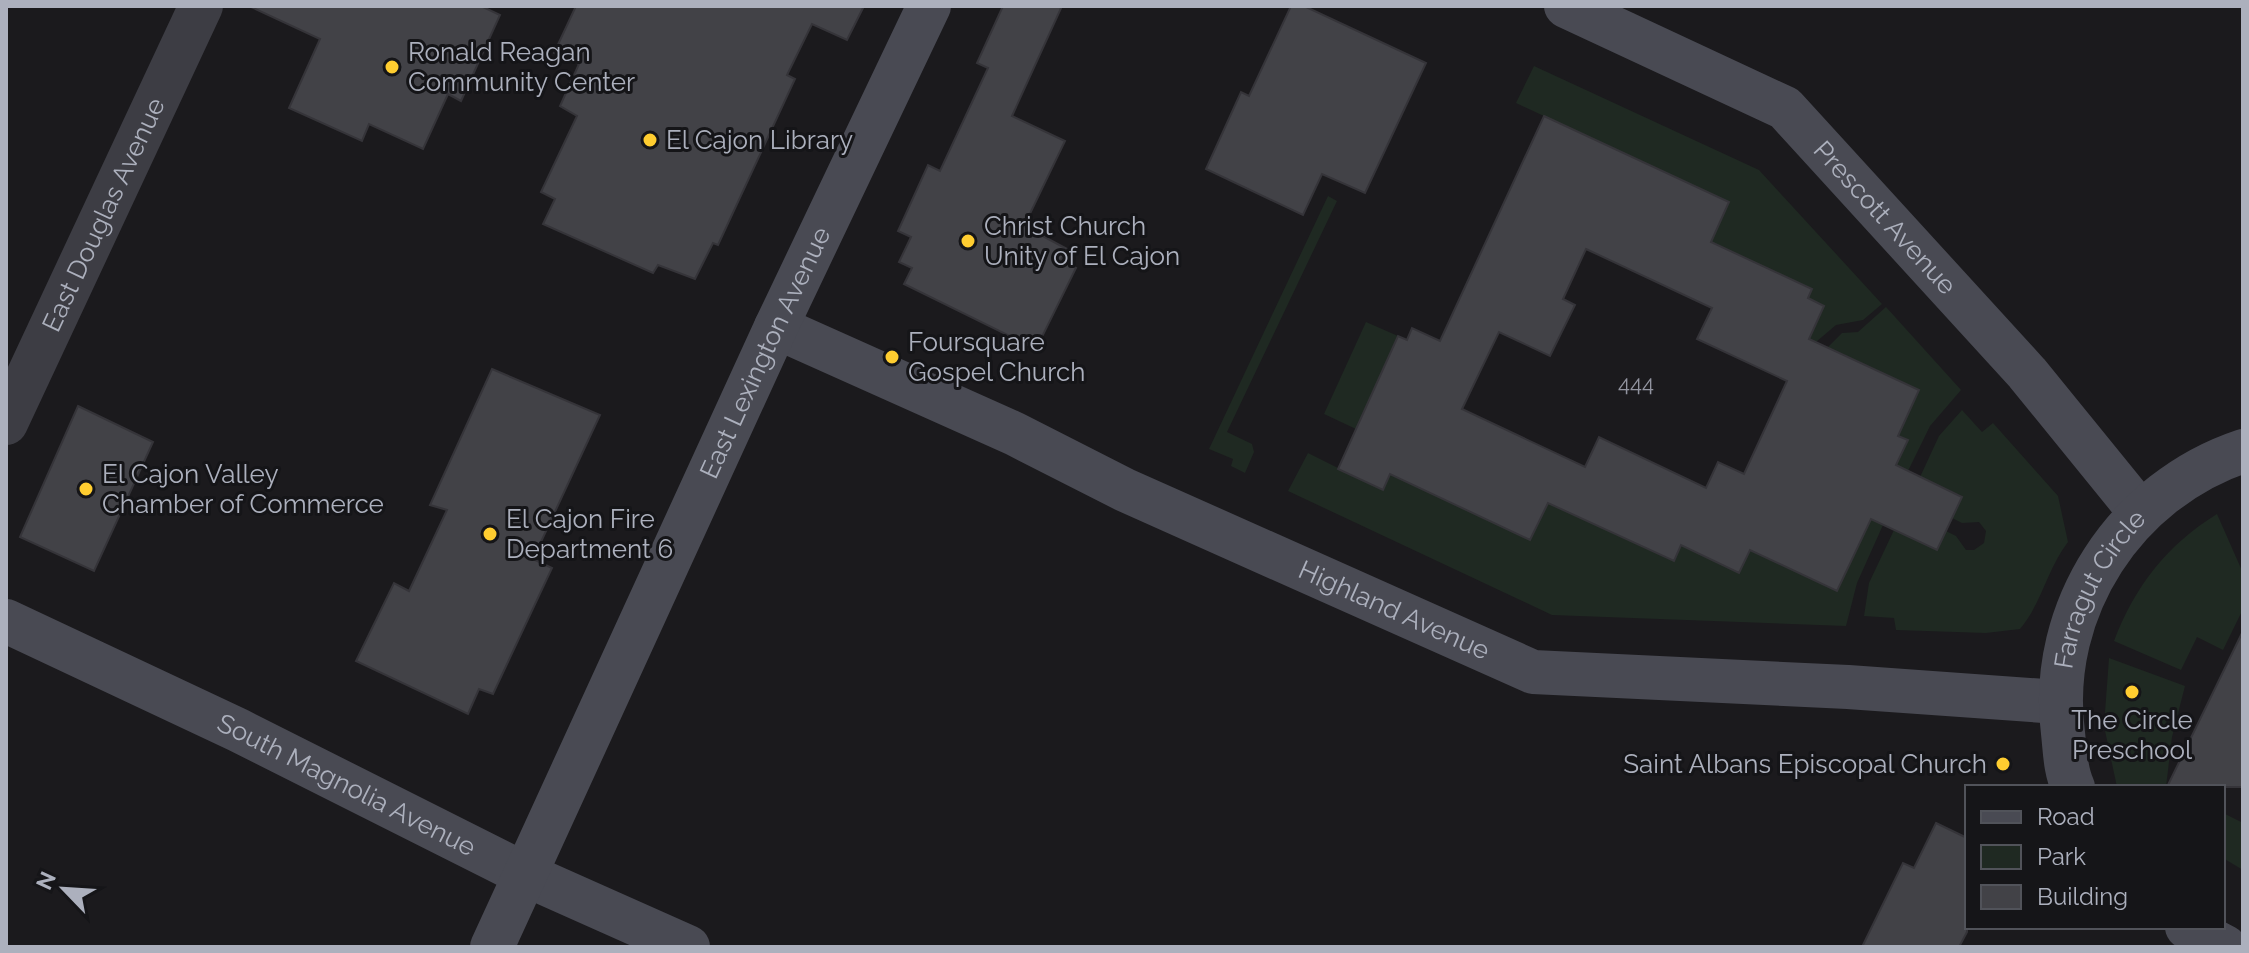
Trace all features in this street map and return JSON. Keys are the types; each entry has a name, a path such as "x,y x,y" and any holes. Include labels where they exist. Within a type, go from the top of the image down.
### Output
{"street":[{"name":"East Douglas Avenue","path":"6,423 201,6"},
{"name":"East Lexington Avenue","path":"492,947 776,327 929,6"},
{"name":"Prescott Avenue","path":"1566,6 1785,108 2027,373 2140,512"},
{"name":"Highland Avenue","path":"776,327 1015,434 1125,490 1533,672 1848,687 2059,702"},
{"name":"Farragut Circle","path":"2072,785 2068,777 2059,702 2066,645 2093,573 2140,512 2204,464 2243,451"},
{"name":"South Magnolia Avenue","path":"6,621 251,736 524,874 688,947"}],"green space":[{"path":"1534,66 1759,170 1882,304 1863,320 1836,325 1816,342 1809,339 1824,306 1808,298 1812,289 1711,242 1729,202 1516,103"},
{"path":"1328,196 1337,201 1227,432 1252,444 1254,452 1245,473 1231,466 1233,459 1209,449"},
{"path":"1886,307 1961,390 1930,426 1908,471 1896,465 1907,441 1898,436 1919,390 1828,347 1842,333 1858,332"},
{"path":"1366,322 1398,336 1364,411 1384,421 1356,429 1324,414"},
{"path":"1962,410 1982,432 1993,423 2058,496 2068,542 2020,629 1986,633 1896,630 1894,618 1864,616 1869,583 1894,530 1937,550 1946,531 1956,536 1966,550 1974,550 1984,543 1986,531 1979,522 1962,523 1952,518 1962,496 1920,477 1939,436"},
{"path":"1308,453 1382,490 1390,474 1530,540 1548,503 1673,561 1681,545 1739,572 1750,550 1871,519 1883,525 1857,583 1846,626 1552,615 1288,491"},
{"path":"2217,514 2243,573 2243,609 2223,650 2197,637 2181,670 2114,641 2132,602 2155,568 2183,539"},
{"path":"2109,658 2185,686 2172,737 2166,785 2117,785 2104,726"},
{"path":"2225,814 2243,823 2243,870 2225,859"}],"building":[{"name":"Ronald Reagan Community Center","path":"249,6 481,6 500,15 461,101 448,94 423,149 369,124 362,141 289,108 320,39"},
{"name":"El Cajon Library","path":"576,6 864,6 847,40 812,24 787,75 795,79 718,245 713,243 695,279 658,265 653,273 543,224 555,199 541,192 577,116 560,106 579,64 554,53"},
{"path":"1003,6 1062,6 1012,116 1065,141 1024,226 1067,249 1061,260 1076,268 1036,349 904,284 912,268 899,262 911,237 898,231 928,165 940,171 988,68 977,63"},
{"path":"1291,6 1304,6 1426,63 1365,193 1322,174 1303,215 1206,169 1241,92 1249,96"},
{"path":"1544,116 1729,202 1711,242 1812,289 1808,298 1824,306 1809,339 1919,390 1898,436 1908,440 1896,465 1962,497 1937,550 1871,519 1837,591 1750,550 1739,573 1681,545 1674,561 1548,503 1530,540 1390,474 1383,490 1338,469 1398,336 1407,340 1412,328 1440,341","holes":["1586,249 1712,308 1697,339 1787,381 1744,474 1718,462 1706,488 1599,437 1585,467 1462,409 1499,332 1550,356 1575,305 1563,299"]},
{"name":"El Cajon Fire Department 6","path":"492,369 600,415 533,559 552,568 493,694 479,689 468,714 356,661 394,583 409,591 447,510 430,505"},
{"name":"El Cajon Valley Chamber of Commerce","path":"78,406 153,442 94,571 20,537"},
{"path":"2243,631 2243,787 2168,785"},
{"path":"1936,823 1965,837 1967,932 1959,947 1862,947 1903,863 1914,868"}],"place":[{"name":"Ronald Reagan Community Center","path":"392,67"},
{"name":"El Cajon Library","path":"650,140"},
{"name":"Christ Church Unity of El Cajon","path":"968,241"},
{"name":"Foursquare Gospel Church","path":"892,357"},
{"name":"El Cajon Valley Chamber of Commerce","path":"86,489"},
{"name":"El Cajon Fire Department 6","path":"490,534"},
{"name":"The Circle Preschool","path":"2132,692"},
{"name":"Saint Albans Episcopal Church","path":"2003,764"}]}
